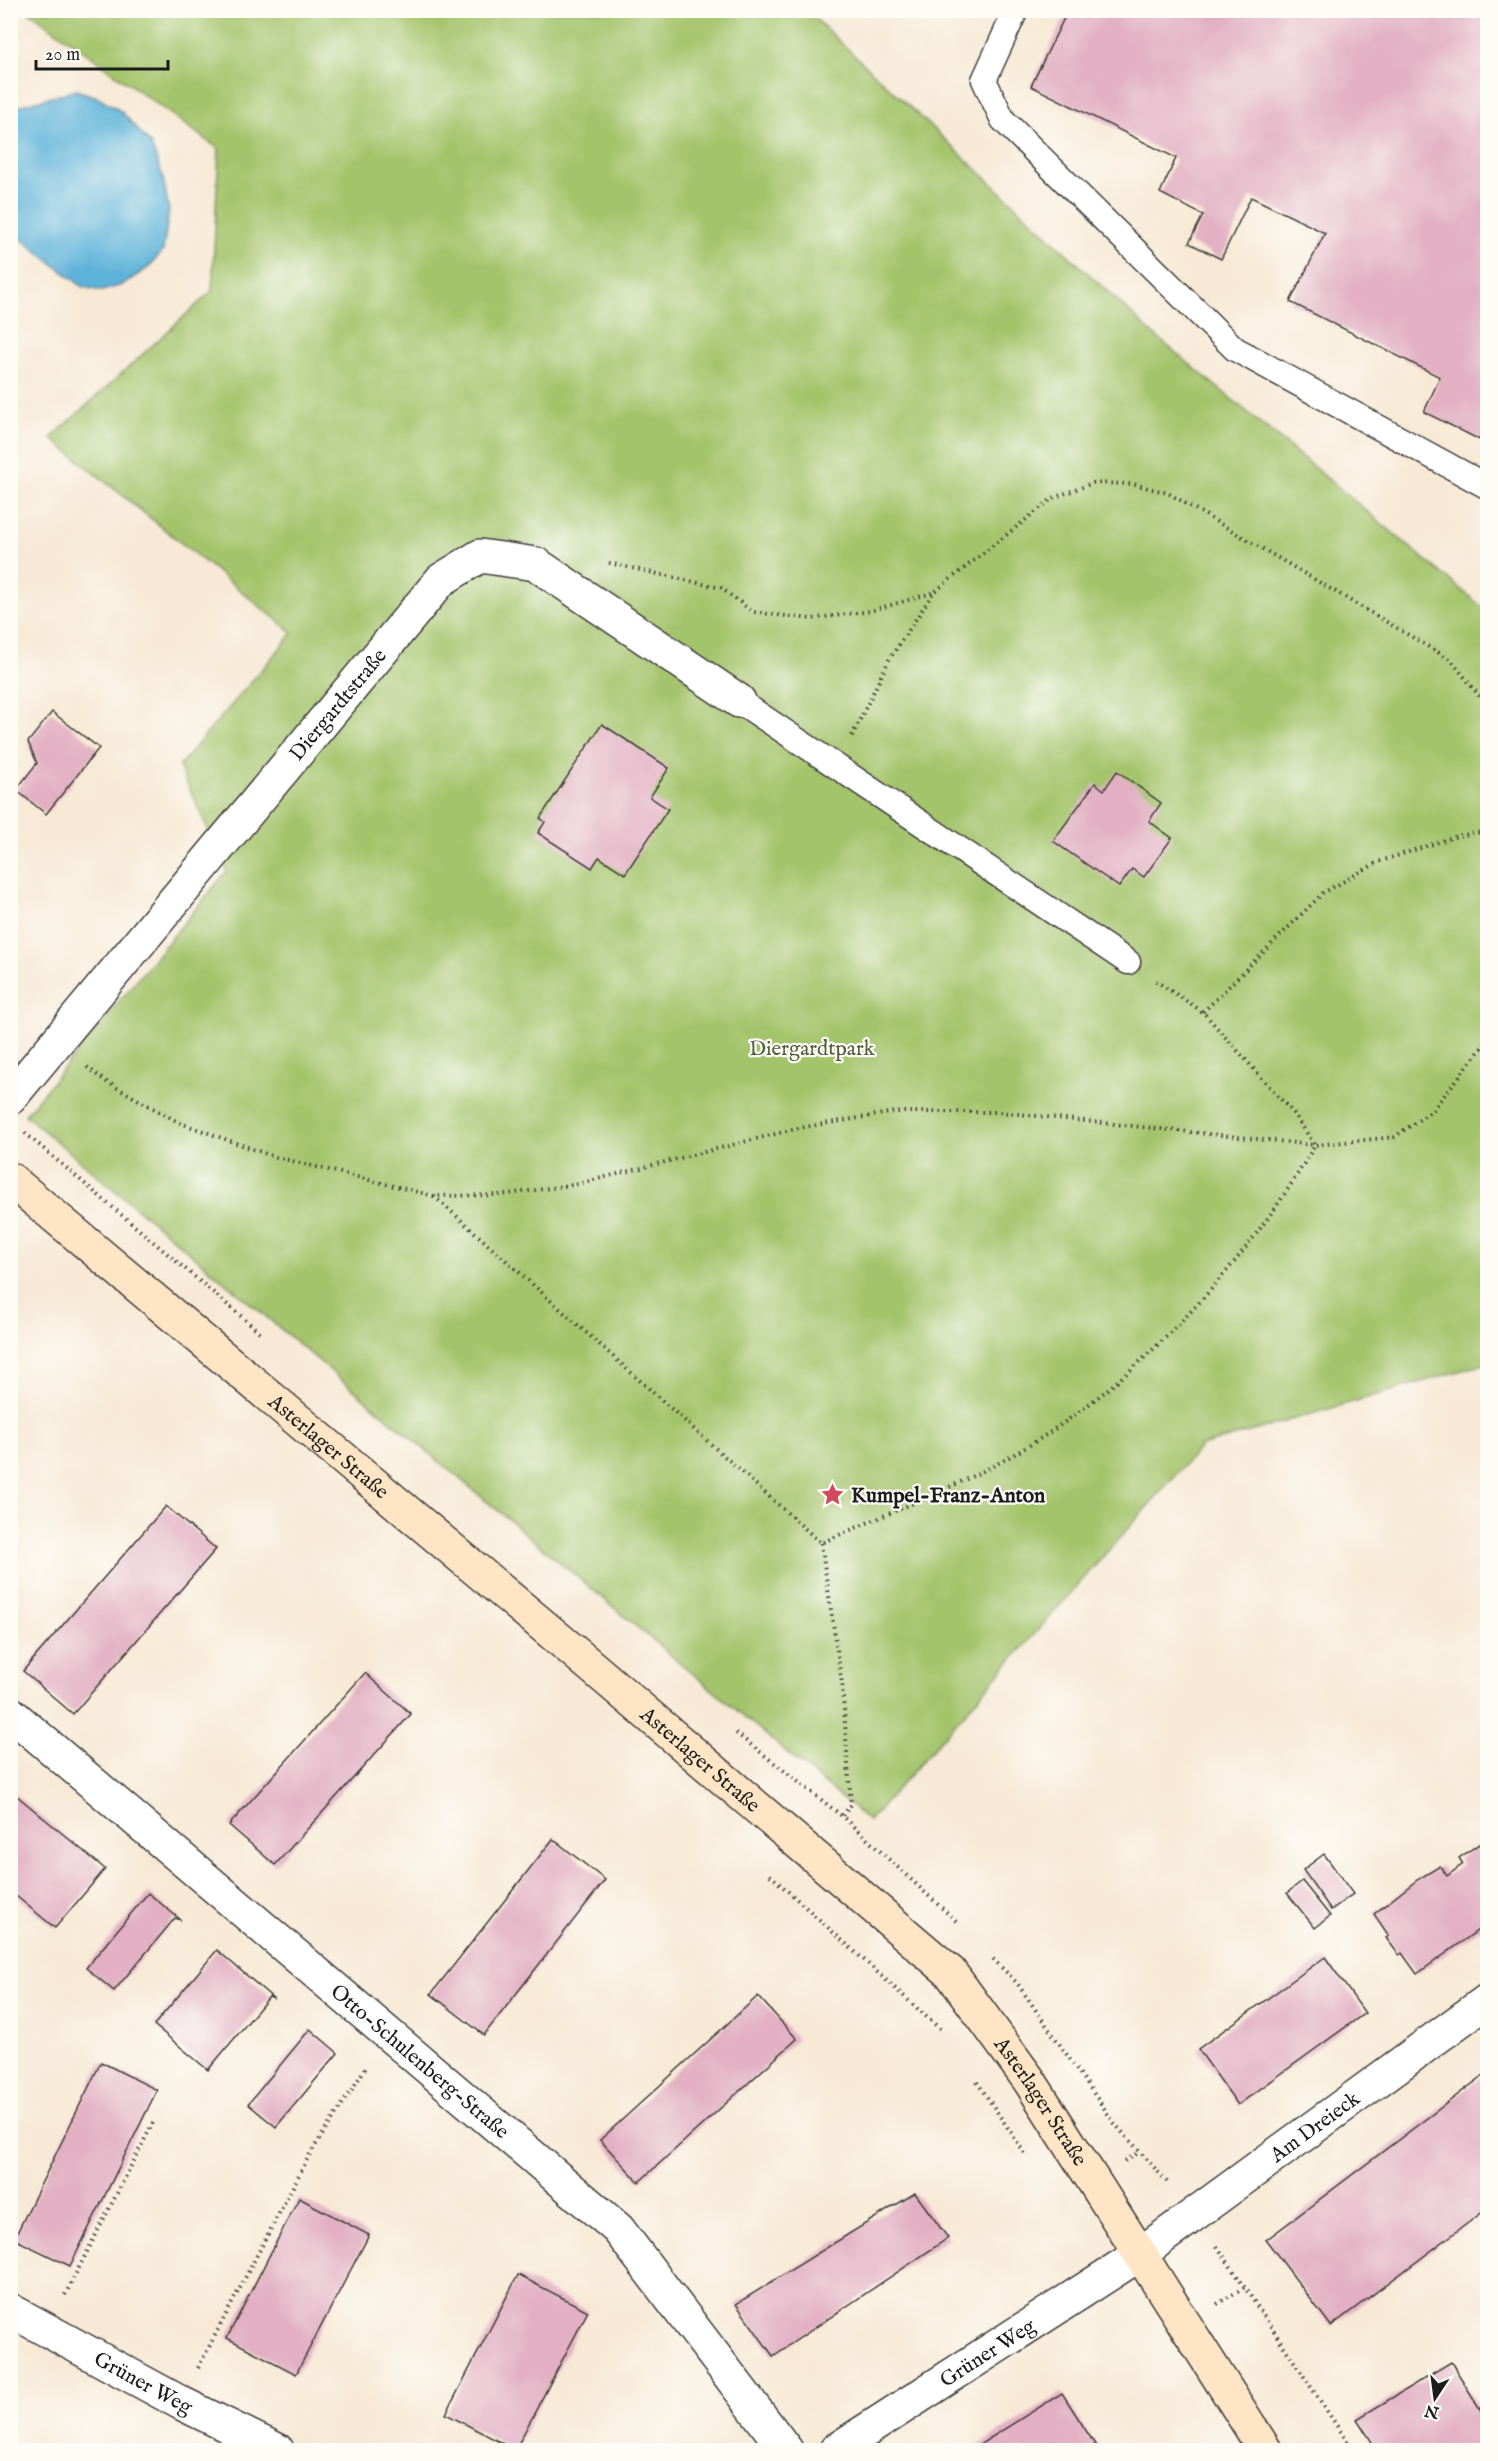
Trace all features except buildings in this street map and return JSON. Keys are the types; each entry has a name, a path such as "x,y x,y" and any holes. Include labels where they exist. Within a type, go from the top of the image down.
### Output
{"main road":[{"name":"Asterlager Straße","path":"10,1179 578,1655 950,1972 1029,2080 1265,2451"}],"street":[{"name":"Diergardtstraße","path":"10,1098 441,580 480,556 536,564 739,701"},
{"name":"Otto-Schulenberg-Straße","path":"10,1713 618,2229 786,2451"},
{"name":"Am Dreieck","path":"1140,2254 1488,2000"},
{"name":"Grüner Weg","path":"836,2451 1140,2254"},
{"name":"Grüner Weg","path":"10,2310 181,2403 278,2451"}],"lane":[{"path":"1016,10 984,80 1003,120 1235,349 1488,487"},
{"path":"739,701 1128,962"}],"path":[{"path":"838,766 889,660 933,593 1053,498 1093,483 1133,484 1168,493 1450,660 1488,707"},
{"path":"607,563 721,588 753,612 811,619 870,611 933,593"},
{"path":"1203,1012 1323,893 1378,862 1457,836 1488,831"},
{"path":"1128,962 1203,1012 1294,1114 1315,1145"},
{"path":"57,1044 105,1082 178,1122 272,1156 434,1196 501,1195 578,1184 799,1128 895,1112 999,1112 1315,1145 1394,1137 1432,1111 1488,1040"},
{"path":"821,1543 992,1467 1075,1415 1146,1357 1237,1259 1295,1180 1315,1145"},
{"path":"434,1196 821,1543 843,1695 851,1806 842,1816"},
{"path":"766,1871 947,2036"},
{"path":"181,2403 310,2154 387,2035"},
{"path":"974,2076 1033,2165"},
{"path":"47,2330 153,2123"}],"green space":[{"name":"Diergardtpark","path":"28,11 807,11 1152,333 1487,611 1487,1363 1201,1446 869,1821 25,1115 227,871 179,766 293,633 51,438 212,291 219,149"}],"water":[{"path":"76,90 100,98 122,112 151,145 163,177 169,211 163,251 148,268 122,285 102,291 83,287 11,231 11,108"}],"place":[{"name":"Kumpel-Franz-Anton","path":"833,1495"}]}
